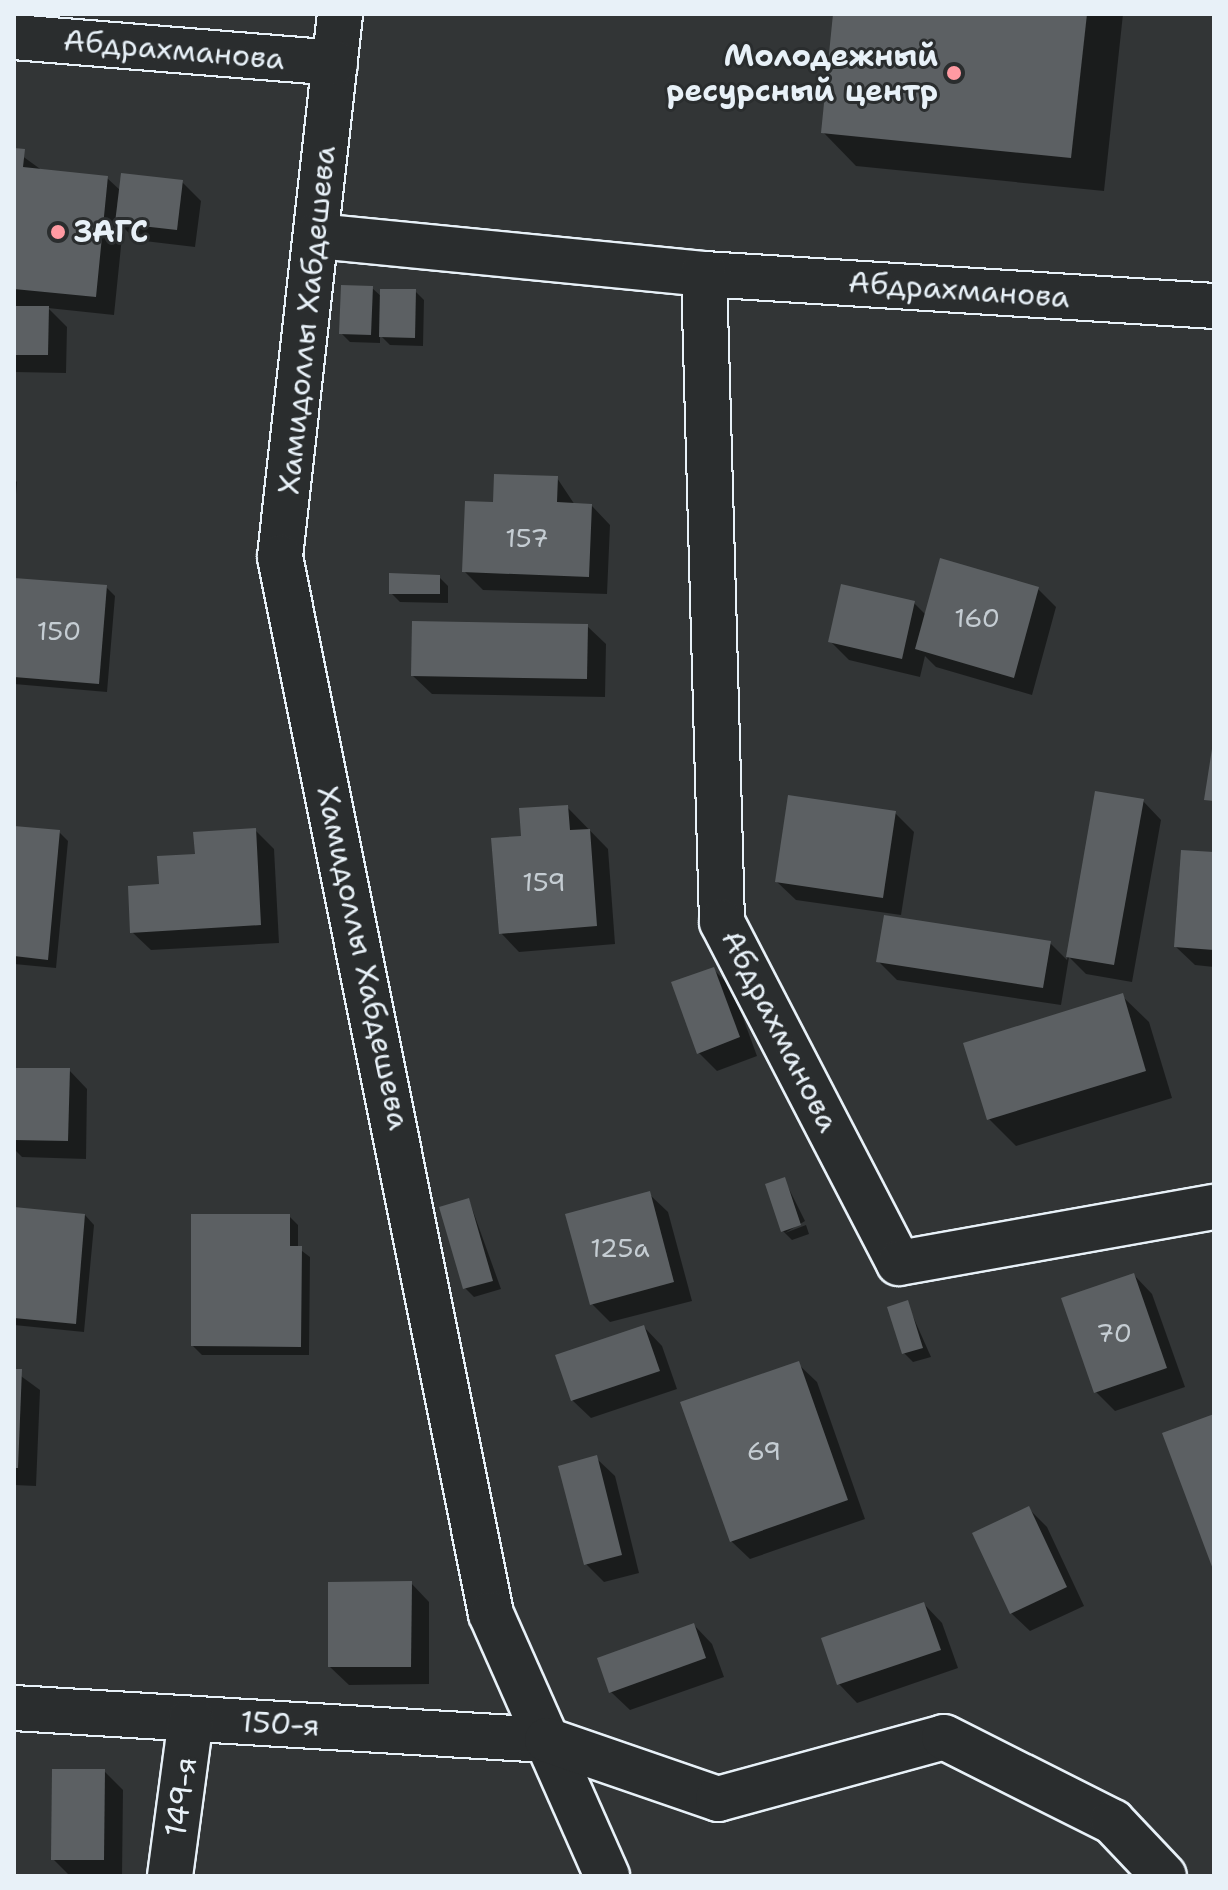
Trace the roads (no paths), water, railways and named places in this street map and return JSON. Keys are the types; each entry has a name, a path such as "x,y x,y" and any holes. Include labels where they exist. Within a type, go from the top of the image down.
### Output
{"street":[{"name":"Хамидоллы Хабдешева","path":"340,14 280,557 491,1614 607,1876"},
{"name":"Абдрахманова","path":"14,37 335,63"},
{"name":"Абдрахманова","path":"317,236 704,274 1214,306"},
{"name":"Абдрахманова","path":"704,274 722,922 899,1263 1214,1207"},
{"name":"150-я","path":"14,1708 547,1740 718,1799 944,1737 1113,1822 1164,1876"},
{"name":"149-я","path":"170,1876 191,1719"}],"place":[{"name":"Молодежный ресурсный центр","path":"954,73"},
{"name":"ЗАГС","path":"58,232"}]}
